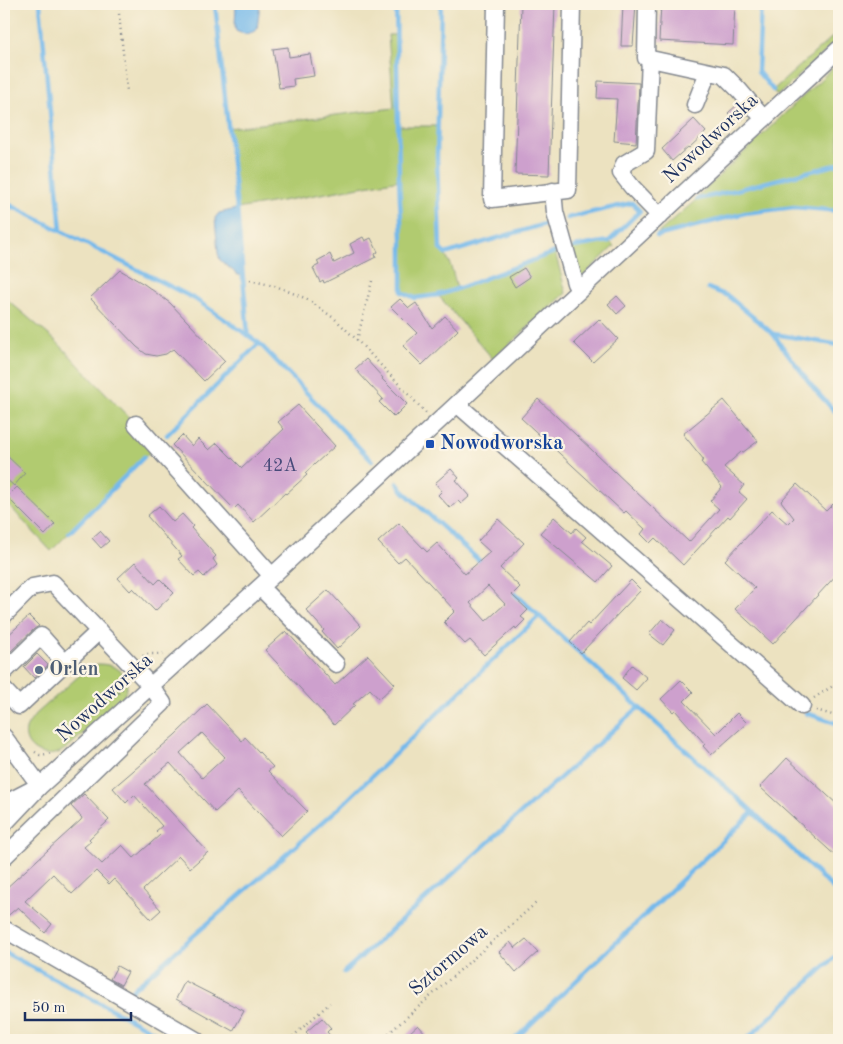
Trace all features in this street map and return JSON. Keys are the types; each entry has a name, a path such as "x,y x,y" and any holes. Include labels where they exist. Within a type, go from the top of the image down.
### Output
{"street":[{"path":"496,4 492,199 568,190 572,4"},
{"path":"647,4 646,58 724,75 740,90 764,119"},
{"name":"Nowodworska","path":"4,824 40,786 266,581 839,49"},
{"path":"650,58 646,151 624,164 621,173 660,216"},
{"path":"695,105 708,72"},
{"path":"553,191 555,212 575,283 579,290"},
{"path":"457,404 802,706"},
{"path":"136,424 336,664"},
{"path":"4,615 32,587 53,583 151,686 163,703 4,857"},
{"path":"4,690 19,706 99,631"},
{"path":"4,672 41,636 65,663"},
{"path":"4,737 40,786 4,804"},
{"path":"4,929 196,1040"}],"path":[{"path":"118,4 127,91"},
{"path":"250,280 278,287 307,298 335,319 436,423"},
{"path":"357,340 372,281"},
{"path":"116,696 122,689 122,675 144,654 165,654 170,650"},
{"path":"802,706 839,682"},
{"path":"802,706 839,717"},
{"path":"4,777 8,764 29,748 40,755 54,752"},
{"name":"Sztormowa","path":"381,1040 536,903"},
{"path":"289,1040 330,1003"}],"green space":[{"path":"839,31 839,39 777,96 773,90"},
{"path":"388,35 396,35 398,126 438,126 440,249 449,262 457,289 555,252 566,293 493,359 438,295 415,298 402,292 399,180 237,209 228,128 394,108"},
{"path":"839,62 839,210 792,206 743,213 657,234 697,199 700,194"},
{"path":"609,241 614,246 579,280 571,248"},
{"path":"4,297 57,342 156,446 51,551 4,500"},
{"path":"98,664 113,667 123,674 127,685 122,699 62,751 46,754 35,750 27,741 26,729 35,715 87,669"}],"water":[{"path":"236,4 260,4 257,29 247,34 236,31"},
{"path":"237,209 242,275 238,275 220,260 215,218 219,213"}],"building":[{"path":"521,4 555,4 549,175 515,174"},
{"path":"623,4 636,4 633,46 621,46"},
{"path":"661,4 735,4 733,45 659,41"},
{"path":"288,47 289,57 310,54 314,76 293,79 294,86 279,88 273,49"},
{"path":"598,81 639,83 636,143 614,141 617,99 597,98"},
{"path":"738,104 747,114 737,123 728,113"},
{"path":"694,119 706,132 672,161 662,149"},
{"path":"363,237 365,241 371,238 378,252 375,254 376,257 324,283 323,280 320,282 313,268 319,265 317,261 330,254 334,263 354,253 350,244"},
{"path":"524,268 530,277 515,287 509,277"},
{"path":"120,270 144,284 170,303 225,361 204,381 173,349 166,354 156,356 146,354 90,298"},
{"path":"617,296 626,306 617,314 608,304"},
{"path":"400,299 409,308 416,303 432,328 445,316 458,330 422,365 403,346 417,333 391,307"},
{"path":"599,319 618,339 593,362 574,343"},
{"path":"366,359 382,379 407,404 394,417 379,402 383,399 355,369"},
{"path":"538,399 689,542 719,509 710,501 722,487 701,462 704,460 683,434 724,400 758,441 741,452 724,467 744,485 739,492 747,499 730,518 728,516 683,565 655,538 650,543 641,534 645,529 626,511 624,513 521,418"},
{"path":"298,405 335,446 305,473 307,475 254,522 238,505 234,509 172,445 182,435 192,446 198,439 209,450 217,443 242,468 284,429 278,422"},
{"path":"4,453 25,473 14,486 4,477"},
{"path":"451,469 459,478 456,480 470,496 461,504 458,501 450,508 438,495 442,491 435,483"},
{"path":"797,484 826,511 833,504 839,509 839,572 773,644 735,609 755,588 725,560 772,510 788,524 794,518 781,501"},
{"path":"17,487 55,524 45,535 7,497"},
{"path":"159,506 173,522 182,514 193,526 191,528 216,556 213,559 217,565 204,577 199,572 194,576 178,559 182,556 147,516"},
{"path":"554,517 572,533 576,528 586,537 582,541 612,566 598,582 540,533"},
{"path":"498,519 524,543 500,568 520,587 512,595 528,610 521,617 525,620 484,655 470,640 465,644 444,622 455,611 405,557 398,563 378,542 399,523 427,552 437,543 465,574 490,552 478,541","holes":["488,586 505,604 486,621 470,603"]},
{"path":"100,531 109,541 101,548 92,538"},
{"path":"135,562 155,584 160,579 174,593 155,611 133,588 130,591 118,578"},
{"path":"631,580 641,590 581,653 570,642 587,623 589,625"},
{"path":"328,590 361,626 337,649 322,632 324,630 306,610"},
{"path":"29,616 39,626 10,652 4,645 4,639"},
{"path":"662,619 675,630 663,645 649,634"},
{"path":"286,631 335,685 368,655 395,684 379,699 370,689 334,725 265,650"},
{"path":"37,654 48,665 34,678 24,667"},
{"path":"632,665 647,678 636,690 622,678"},
{"path":"681,680 693,692 684,701 716,734 737,713 747,723 711,755 703,746 705,744 675,710 673,712 661,699"},
{"path":"207,704 242,741 245,737 273,767 268,771 307,811 281,836 238,791 215,812 170,763 145,784 208,852 190,868 179,856 143,890 161,910 151,919 114,879 109,884 96,871 72,894 53,874 25,901 52,924 45,933 18,907 4,919 4,890 81,820 82,818 71,806 84,794 109,820 89,839 91,841 84,847 102,864 122,845 134,858 160,835 156,831 162,826 134,795 126,803 113,788 175,735","holes":["202,733 225,757 202,778 180,753"]},
{"path":"787,758 839,806 839,859 760,787"},
{"path":"526,939 538,952 516,972 499,952 510,942 515,948"},
{"path":"117,966 128,972 121,985 110,979"},
{"path":"185,981 244,1011 233,1031 176,999"},
{"path":"322,1018 331,1028 327,1032 334,1040 313,1040 306,1032"},
{"path":"418,1025 427,1035 420,1040 401,1040"}],"waterway":[{"path":"40,4 61,231"},
{"path":"215,4 237,209 248,335"},
{"path":"396,4 402,292 415,298 438,295 555,252"},
{"path":"441,4 437,156 440,249 445,254 548,223"},
{"path":"761,4 758,72 773,90"},
{"path":"697,199 839,164"},
{"path":"4,202 195,299 259,343 372,461"},
{"path":"567,218 632,203 640,211 609,241 574,247"},
{"path":"4,214 12,206"},
{"path":"657,236 745,213 794,207 839,211"},
{"path":"708,288 728,296 773,334 815,390 839,416"},
{"path":"774,334 839,345"},
{"path":"167,435 259,343"},
{"path":"69,533 144,457"},
{"path":"397,483 403,491 484,565"},
{"path":"510,589 753,812 839,894"},
{"path":"131,991 340,807 539,616"},
{"path":"344,972 639,707"},
{"path":"806,713 839,724"},
{"path":"514,1040 753,812"},
{"path":"4,952 169,1040"},
{"path":"746,1040 839,953"}],"place":[{"name":"Nowodworska","path":"430,444"},
{"name":"Orlen","path":"39,670"}]}
